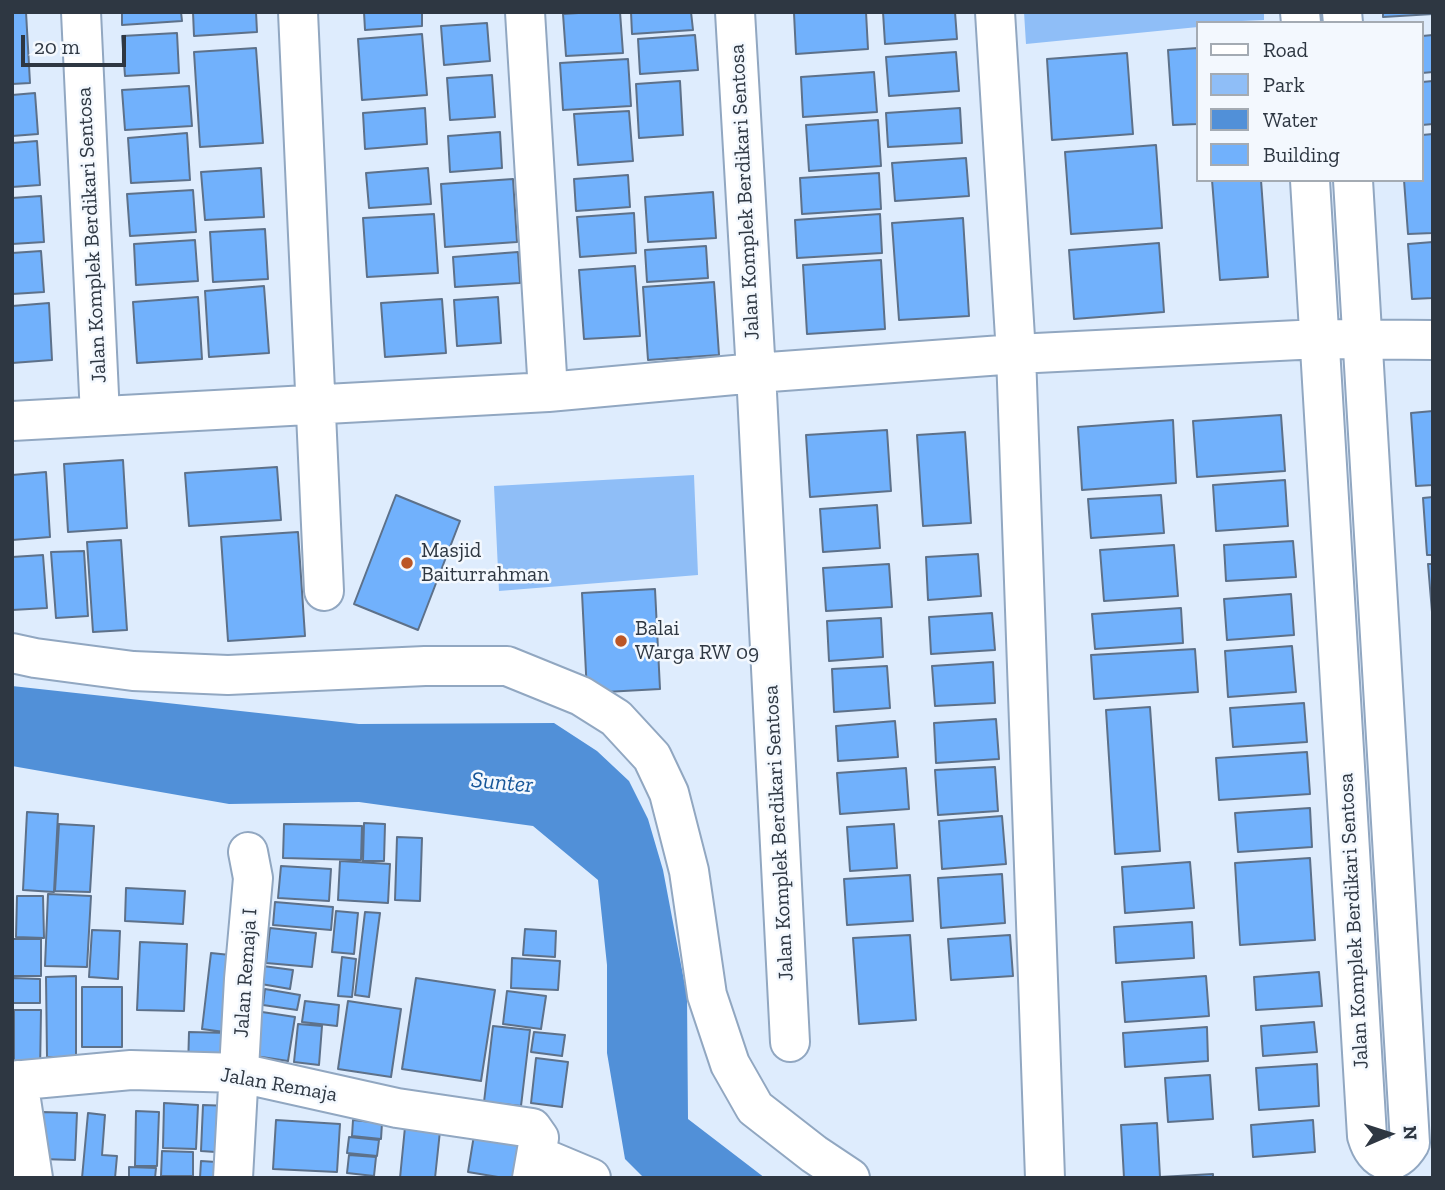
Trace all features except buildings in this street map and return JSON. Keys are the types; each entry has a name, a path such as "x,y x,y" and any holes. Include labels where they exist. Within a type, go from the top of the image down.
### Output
{"street":[{"name":"Jalan Komplek Berdikari Sentosa","path":"81,12 100,416"},
{"path":"298,12 324,591"},
{"path":"525,12 548,392"},
{"name":"Jalan Komplek Berdikari Sentosa","path":"734,12 756,373 790,1042"},
{"path":"995,12 1016,354 1045,1178"},
{"name":"Jalan Komplek Berdikari Sentosa","path":"1310,182 1367,1136 1371,1150 1377,1157 1386,1160 1395,1159 1404,1153 1410,1143 1353,182"},
{"path":"12,421 548,392 756,373 1016,354 1319,339 1433,340"},
{"path":"12,653 133,671 228,676 425,666 506,666 581,696 604,710 616,718 652,757 669,793 689,872 707,995 730,1065 755,1108 850,1178"},
{"name":"Jalan Remaja I","path":"233,1178 244,979 253,878 248,852"},
{"name":"Jalan Remaja","path":"15,1081 131,1070 240,1073 397,1108 532,1128 536,1157 591,1178"},
{"path":"15,1081 33,1178"}],"green space":[{"path":"1024,12 1264,12 1264,20 1196,21 1196,27 1026,44"},
{"path":"694,475 698,575 499,591 494,486"}],"water":[{"name":"Sunter","path":"12,686 359,724 554,723 597,751 629,781 648,819 663,870 687,996 688,1119 765,1178 644,1178 625,1159 607,1053 607,965 598,880 533,826 359,802 229,804 12,766"}],"place":[{"name":"Masjid Baiturrahman","path":"407,563"},
{"name":"Balai Warga RW 09","path":"621,641"}]}
